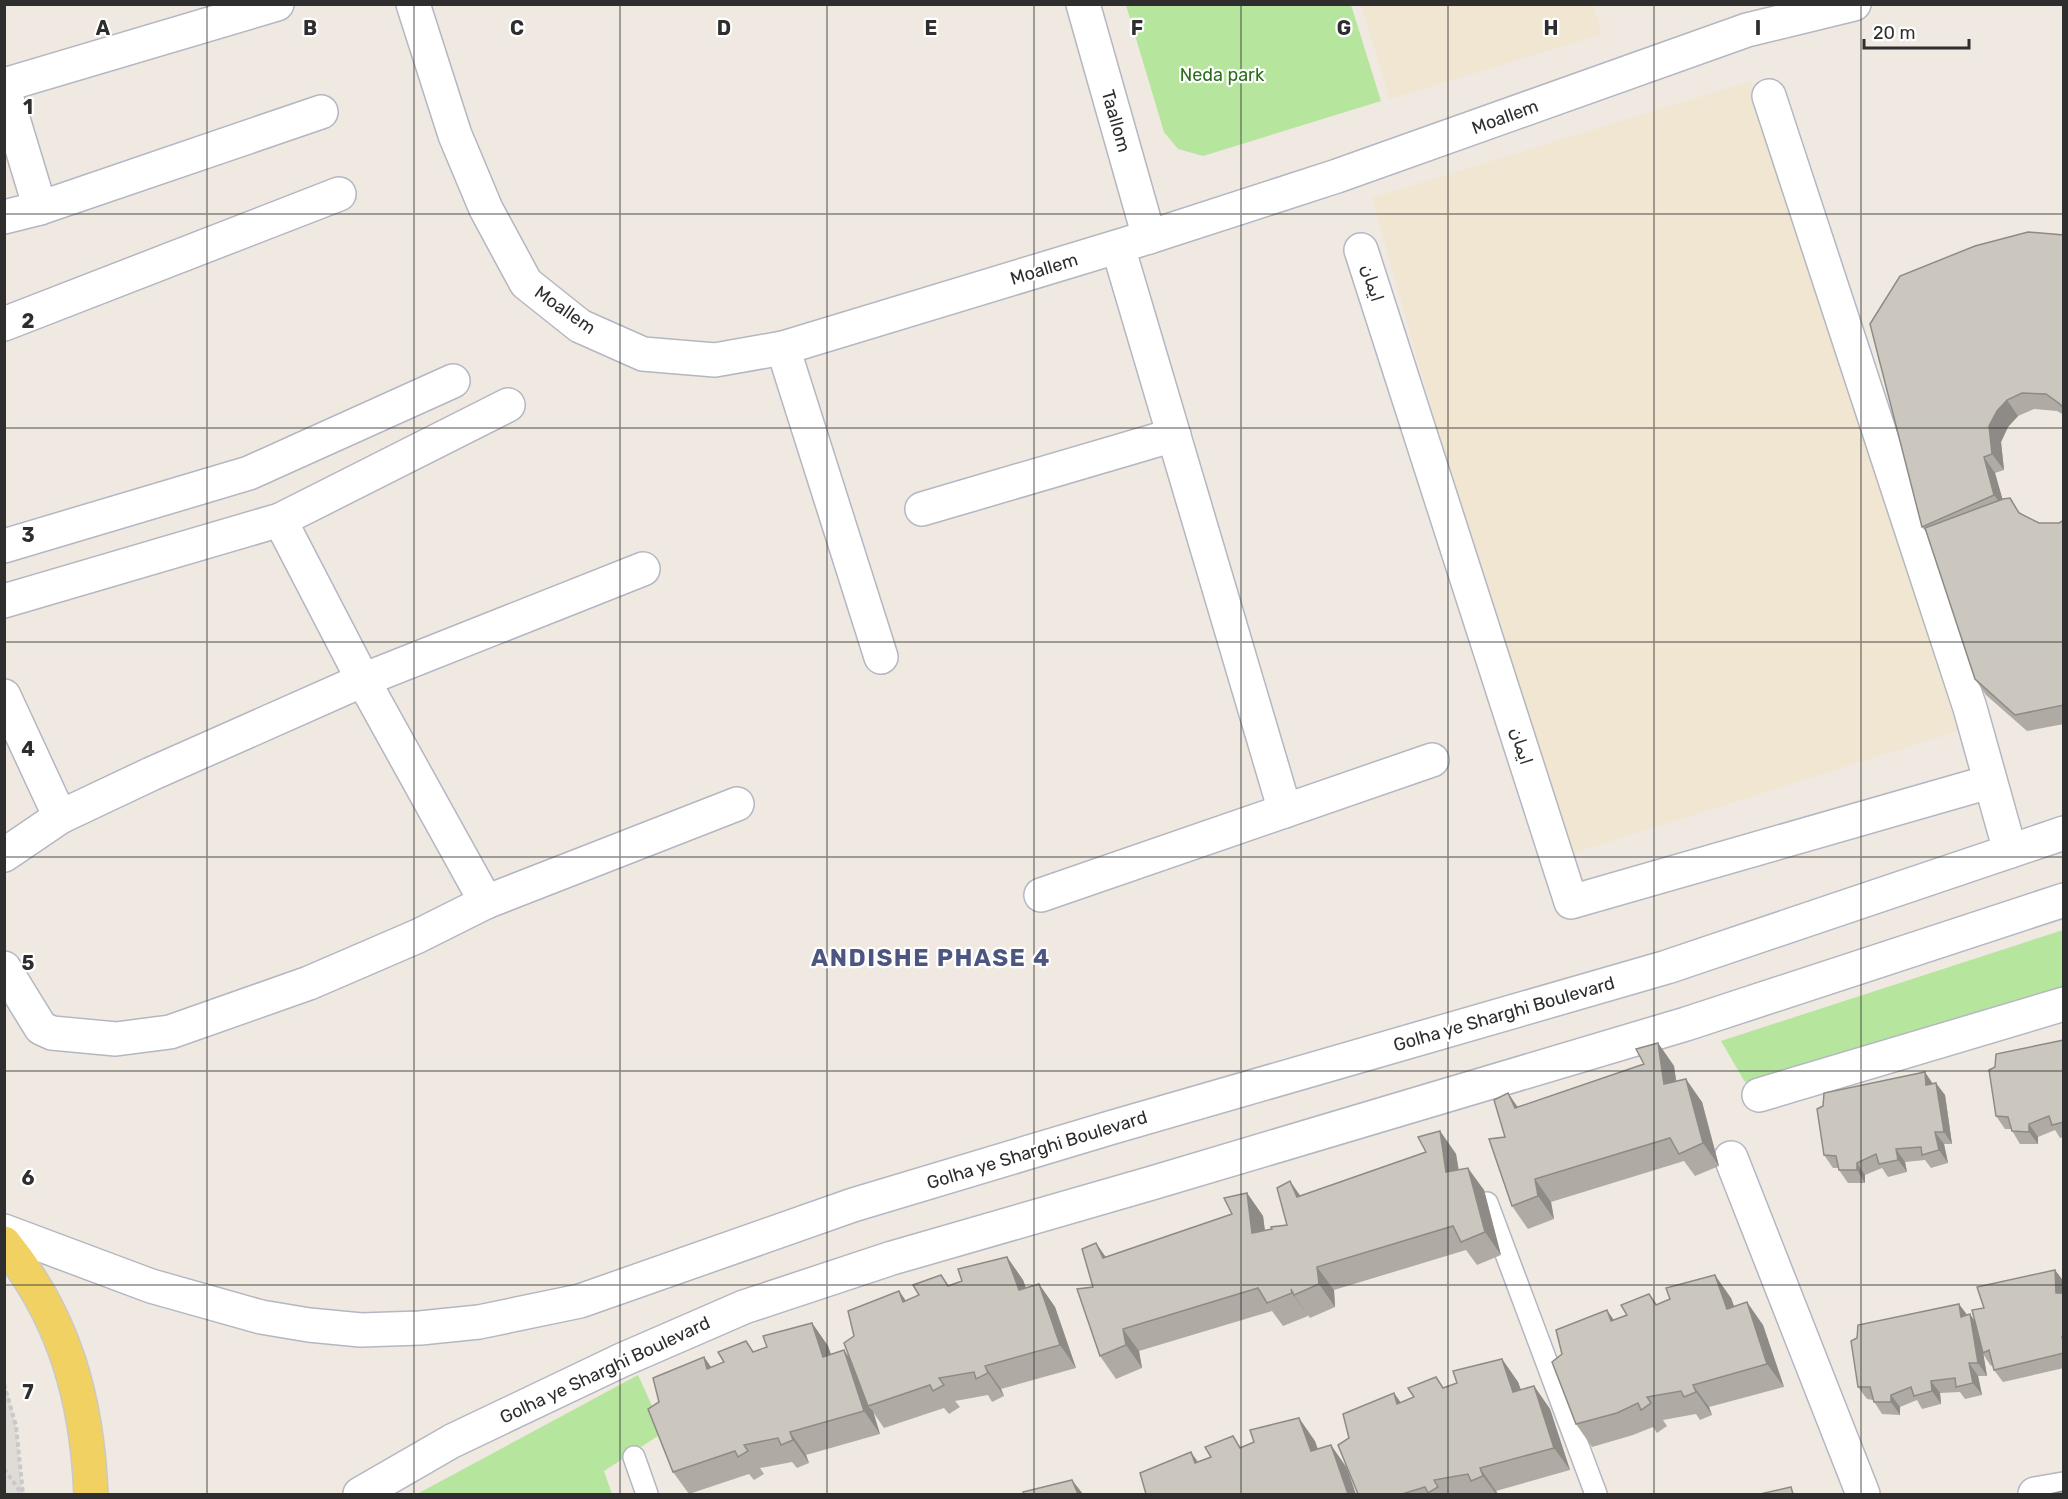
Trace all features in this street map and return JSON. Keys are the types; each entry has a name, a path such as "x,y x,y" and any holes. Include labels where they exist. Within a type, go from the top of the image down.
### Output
{"main road":[{"path":"4,1244 17,1259 39,1294 58,1332 73,1371 90,1454 91,1494"}],"street":[{"path":"40,208 4,87 277,4"},
{"name":"Moallem","path":"413,4 455,135 486,209 526,283 580,326 643,354 715,360 783,348 1119,247 1337,176 1747,30 1854,4"},
{"name":"Taallom","path":"1083,4 1149,237"},
{"path":"1769,96 1966,697 2010,851"},
{"path":"4,217 40,208 321,112"},
{"path":"4,324 339,194"},
{"path":"1119,247 1286,811"},
{"name":"ایمان","path":"1361,250 1571,902 1989,782"},
{"path":"783,348 881,657"},
{"path":"4,546 249,472 453,381"},
{"path":"4,601 280,520 508,405"},
{"path":"922,509 1174,435"},
{"path":"280,520 363,680 486,902"},
{"path":"4,855 60,817 151,774 363,680 643,569"},
{"path":"4,696 60,817"},
{"path":"1041,895 1432,760"},
{"path":"4,968 41,1028 52,1033 116,1039 170,1032 309,983 418,936 486,902 737,804"},
{"name":"Golha ye Sharghi Boulevard","path":"4,1231 151,1286 261,1317 361,1330 420,1328 479,1322 580,1301 853,1205 1113,1127 1666,967 2064,833"},
{"name":"Golha ye Sharghi Boulevard","path":"360,1494 452,1441 622,1360 744,1306 892,1258 1152,1184 1686,1024 2064,900"},
{"path":"1759,1095 2064,1004"},
{"path":"1731,1158 1863,1494"},
{"path":"2035,1494 2064,1489"}],"lane":[{"path":"1487,1203 1596,1494"},
{"path":"634,1457 648,1494"}],"path":[{"path":"4,1384 16,1426 21,1461 22,1494"},
{"path":"4,1469 22,1494"}],"shaded area":[{"path":"1361,5 1593,5 1602,34 1390,99"},
{"path":"1751,81 1958,731 1570,854 1468,537 1372,198"},
{"path":"5,1384 16,1426 23,1494 5,1494"}],"green space":[{"name":"Neda park","path":"1126,5 1351,5 1381,101 1203,156 1178,149 1164,132"},
{"path":"2063,930 2063,991 1745,1082 1721,1041"},
{"path":"638,1375 664,1432 604,1471 612,1494 417,1494"}],"building":[{"path":"2028,232 2064,235 2064,409 2046,394 2022,393 2007,400 1997,411 1989,426 1992,454 1984,457 1994,495 1922,527 1870,324 1900,276 1975,246"},
{"path":"2010,498 2019,513 2039,523 2059,523 2064,520 2064,705 2015,715 1975,679 1925,528"},
{"path":"2064,1040 2064,1122 2052,1125 2049,1116 2029,1124 2029,1132 2012,1131 2008,1117 1996,1116 1989,1070 1995,1067 1996,1054"},
{"path":"1658,1043 1664,1084 1686,1079 1703,1143 1679,1154 1670,1138 1535,1179 1538,1196 1512,1206 1489,1139 1505,1137 1494,1100 1508,1093 1515,1108 1644,1064 1636,1049"},
{"path":"1925,1072 1926,1085 1936,1083 1944,1132 1935,1132 1939,1150 1922,1155 1921,1147 1896,1149 1898,1160 1879,1164 1876,1154 1857,1163 1857,1170 1839,1170 1836,1156 1824,1155 1817,1109 1823,1106 1824,1093"},
{"path":"1440,1131 1446,1172 1468,1168 1485,1232 1461,1242 1453,1226 1317,1267 1319,1284 1294,1295 1291,1289 1292,1293 1267,1303 1258,1288 1123,1329 1126,1345 1100,1356 1077,1289 1093,1287 1082,1249 1096,1243 1103,1258 1232,1214 1224,1198 1247,1193 1252,1233 1287,1225 1277,1188 1290,1181 1297,1197 1426,1152 1418,1137"},
{"path":"1007,1257 1019,1290 1039,1284 1060,1345 985,1366 988,1373 976,1379 974,1372 939,1378 944,1385 933,1391 930,1385 868,1406 844,1343 854,1336 848,1311 899,1291 903,1302 919,1295 913,1285 941,1275 948,1286 962,1281 958,1269"},
{"path":"2055,1270 2056,1293 2064,1293 2064,1337 2062,1337 2064,1353 1994,1370 1989,1350 1983,1353 1972,1310 1984,1308 1977,1287"},
{"path":"1715,1275 1727,1309 1747,1302 1767,1364 1693,1385 1696,1392 1684,1397 1681,1391 1647,1397 1651,1403 1641,1410 1638,1403 1617,1413 1576,1424 1552,1362 1562,1354 1556,1330 1607,1310 1611,1321 1627,1315 1621,1305 1649,1294 1656,1305 1670,1299 1666,1288"},
{"path":"1959,1304 1961,1317 1970,1314 1978,1363 1969,1363 1973,1383 1956,1387 1955,1378 1931,1381 1932,1391 1914,1396 1911,1387 1891,1395 1891,1402 1874,1402 1870,1387 1858,1387 1851,1341 1857,1338 1858,1325"},
{"path":"812,1323 823,1357 844,1350 864,1411 790,1432 793,1440 781,1445 778,1438 744,1445 748,1451 738,1457 735,1451 673,1472 648,1409 659,1402 653,1378 704,1357 707,1369 724,1362 718,1352 746,1341 753,1352 767,1347 763,1336"},
{"path":"1502,1359 1513,1392 1534,1386 1554,1448 1480,1468 1483,1476 1471,1481 1468,1474 1434,1480 1438,1487 1428,1493 1425,1487 1402,1494 1358,1494 1338,1445 1349,1438 1343,1414 1394,1393 1397,1404 1414,1397 1408,1388 1436,1377 1443,1388 1457,1383 1453,1371"},
{"path":"1299,1418 1311,1451 1331,1445 1348,1494 1146,1494 1140,1473 1191,1452 1195,1463 1211,1457 1205,1447 1233,1436 1240,1448 1254,1442 1250,1430"},
{"path":"1072,1480 1078,1494 1024,1494 1023,1492"},
{"path":"1791,1487 1793,1494 1760,1494"}],"district":[{"name":"ANDISHE PHASE 4","path":"931,958"}]}
